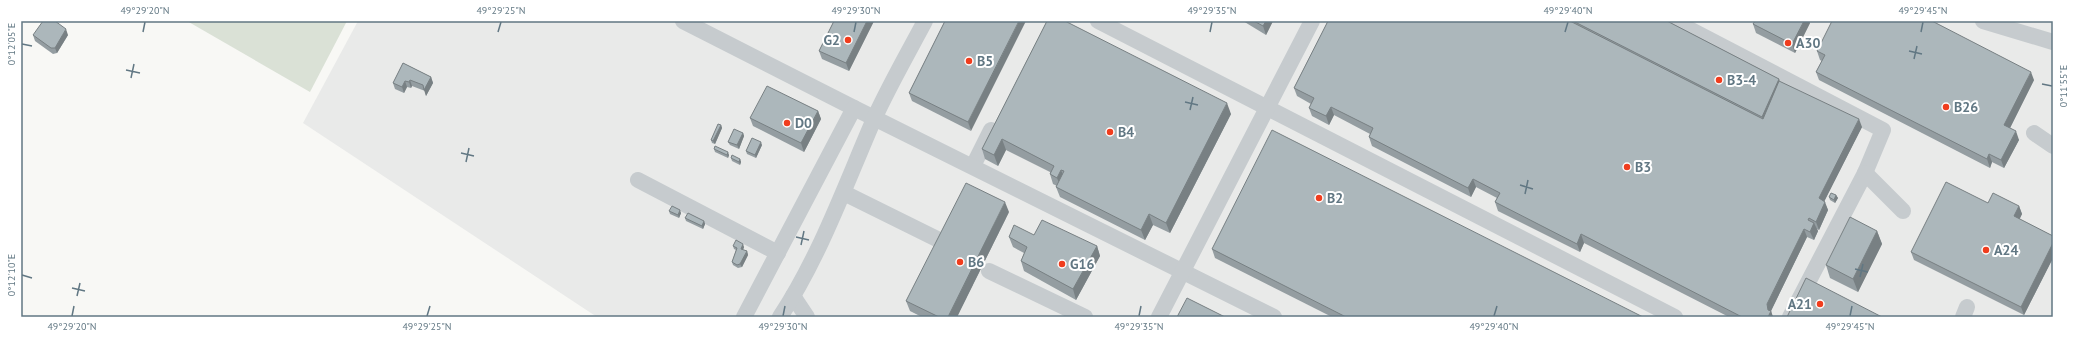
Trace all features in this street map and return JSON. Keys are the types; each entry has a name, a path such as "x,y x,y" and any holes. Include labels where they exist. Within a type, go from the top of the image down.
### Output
{"lane":[{"path":"683,21 854,108 1183,270 1274,317"},
{"path":"780,317 793,296 844,193 875,118 924,21"},
{"path":"1098,21 1675,317"},
{"path":"1159,317 1312,21"},
{"path":"1674,21 1883,130 1865,173 1790,317"},
{"path":"1983,21 2053,42"},
{"path":"744,317 854,108"},
{"path":"973,166 998,118"},
{"path":"2034,133 2053,146"},
{"path":"1865,173 1903,211"},
{"path":"638,180 778,253"},
{"path":"844,193 937,239"},
{"path":"989,271 1085,317"},
{"path":"793,296 807,317"}],"shaded area":[{"path":"187,21 347,21 310,92"},
{"path":"358,21 2053,21 2053,317 597,317 303,123"}],"building":[{"path":"43,21 55,21 66,29 55,48 51,48 33,35"},
{"name":"G2","path":"834,21 867,21 846,63 819,51"},
{"name":"B5","path":"945,21 1019,21 968,122 909,93"},
{"name":"B4","path":"1047,21 1065,21 1227,103 1166,223 1149,214 1141,230 1056,187 1064,171 1061,170 1057,178 1050,174 1054,166 1002,139 994,155 982,149"},
{"path":"1254,21 1266,21 1263,26"},
{"name":"B3","path":"1328,21 1570,21 1763,119 1779,81 1859,119 1819,198 1825,202 1816,222 1809,218 1808,220 1814,223 1810,232 1804,229 1767,304 1768,310 1771,311 1768,317 1742,317 1581,234 1577,244 1495,202 1500,193 1473,179 1468,188 1369,137 1373,128 1331,107 1326,116 1309,108 1314,98 1294,88"},
{"name":"B3-4","path":"1573,21 1667,21 1779,79 1762,117"},
{"path":"1755,21 1804,21 1792,44 1753,24"},
{"name":"B26","path":"1832,21 1932,21 2031,72 2004,125 2016,131 2001,160 1989,154 1987,159 1816,72 1825,55 1817,51"},
{"path":"403,63 431,77 424,90 423,85 410,80 409,82 405,81 402,87 393,83"},
{"name":"D0","path":"767,86 818,111 801,143 750,118"},
{"path":"718,124 721,125 713,141 711,140"},
{"path":"734,129 743,133 737,145 728,142"},
{"name":"B2","path":"1272,130 1643,317 1346,317 1212,249"},
{"path":"752,138 761,142 755,155 746,151"},
{"path":"715,146 728,152 727,155 714,149"},
{"path":"732,155 740,159 739,162 731,158"},
{"name":"A24","path":"1946,182 1988,203 1993,193 2019,206 2014,216 2053,236 2053,243 2021,307 1911,252"},
{"name":"B6","path":"966,183 1005,202 948,317 939,317 906,301"},
{"path":"1831,193 1836,195 1834,200 1829,197"},
{"path":"672,206 680,210 678,215 669,211"},
{"path":"688,213 704,221 702,226 685,218"},
{"path":"1850,217 1877,231 1853,279 1826,265"},
{"name":"G16","path":"1042,220 1097,246 1073,289 1021,261 1027,247 1009,237 1014,225 1034,235"},
{"path":"736,240 743,244 741,249 747,251 740,264 737,265 732,262 737,248 733,246"},
{"path":"1806,278 1882,317 1787,317"},
{"path":"1187,298 1225,317 1177,317"}],"place":[{"name":"G2","path":"848,40"},
{"name":"A30","path":"1788,43"},
{"name":"B5","path":"969,61"},
{"name":"B3-4","path":"1719,80"},
{"name":"B26","path":"1946,107"},
{"name":"D0","path":"787,123"},
{"name":"B4","path":"1110,132"},
{"name":"B3","path":"1627,167"},
{"name":"B2","path":"1319,198"},
{"name":"A24","path":"1986,250"},
{"name":"B6","path":"960,262"},
{"name":"G16","path":"1062,264"},
{"name":"A21","path":"1820,304"}]}
